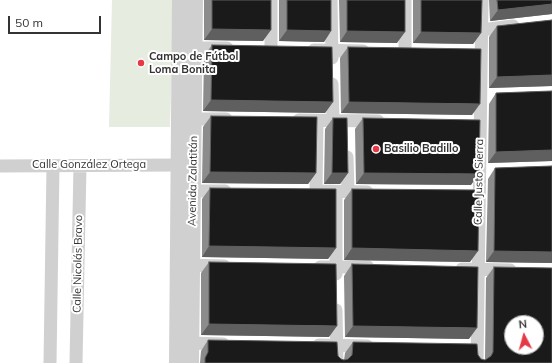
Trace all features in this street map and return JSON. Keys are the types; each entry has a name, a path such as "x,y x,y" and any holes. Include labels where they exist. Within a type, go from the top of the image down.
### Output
{"street":[{"name":"Avenida Zalatitán","path":"180,0 178,165 191,343 191,363"},
{"name":"Avenida Zalatitán","path":"177,363 193,191 195,0"},
{"path":"271,0 271,49"},
{"path":"331,0 333,121"},
{"path":"405,0 405,51"},
{"name":"Calle Justo Sierra","path":"477,363 482,0"},
{"path":"481,30 528,25"},
{"path":"195,48 240,48"},
{"path":"256,49 286,49"},
{"path":"301,50 375,51"},
{"path":"390,51 420,51"},
{"path":"466,52 481,52"},
{"path":"480,96 496,96"},
{"path":"194,119 240,119"},
{"path":"286,120 394,122"},
{"path":"316,191 317,120"},
{"path":"336,282 347,141 347,121"},
{"path":"464,123 480,123"},
{"name":"Calle González Ortega","path":"0,166 178,165"},
{"path":"50,363 53,166"},
{"name":"Calle Nicolás Bravo","path":"76,363 80,166"},
{"path":"479,171 494,170"},
{"path":"193,191 239,191"},
{"path":"301,191 379,192"},
{"path":"464,193 479,193"},
{"path":"185,266 237,266"},
{"path":"306,266 384,268"},
{"path":"447,269 522,270"},
{"path":"336,298 337,363"},
{"path":"191,343 237,344"},
{"path":"306,345 376,346"},
{"path":"462,347 477,347"}],"shaded area":[{"name":"Campo de Fútbol Loma Bonita","path":"112,0 174,0 170,127 109,127"}],"building":[{"path":"212,0 271,0 271,30 212,29"},
{"path":"287,0 331,0 331,31 287,30"},
{"path":"347,0 405,0 405,32 347,31"},
{"path":"421,0 482,0 481,33 421,32"},
{"path":"497,0 552,0 552,4 498,10"},
{"path":"552,20 552,75 497,77 497,26"},
{"path":"212,45 332,47 333,102 211,100"},
{"path":"348,47 481,49 480,104 349,102"},
{"path":"552,91 552,150 496,152 496,93"},
{"path":"211,116 317,117 316,173 210,172"},
{"path":"333,118 347,118 348,173 332,173"},
{"path":"363,118 480,120 479,174 364,173"},
{"path":"552,166 552,252 494,251 495,168"},
{"path":"210,188 336,189 336,248 209,246"},
{"path":"352,189 479,190 478,251 352,248"},
{"path":"209,262 336,264 337,326 209,324"},
{"path":"352,264 478,267 477,328 353,326"},
{"path":"494,267 552,268 552,363 205,363 205,358 208,352 208,340 337,342 338,356 344,360 348,359 352,355 353,342 477,344 478,355 481,359 485,360 491,356 493,352"}],"place":[{"name":"Campo de Fútbol Loma Bonita","path":"141,63"},
{"name":"Basilio Badillo","path":"376,149"}]}
